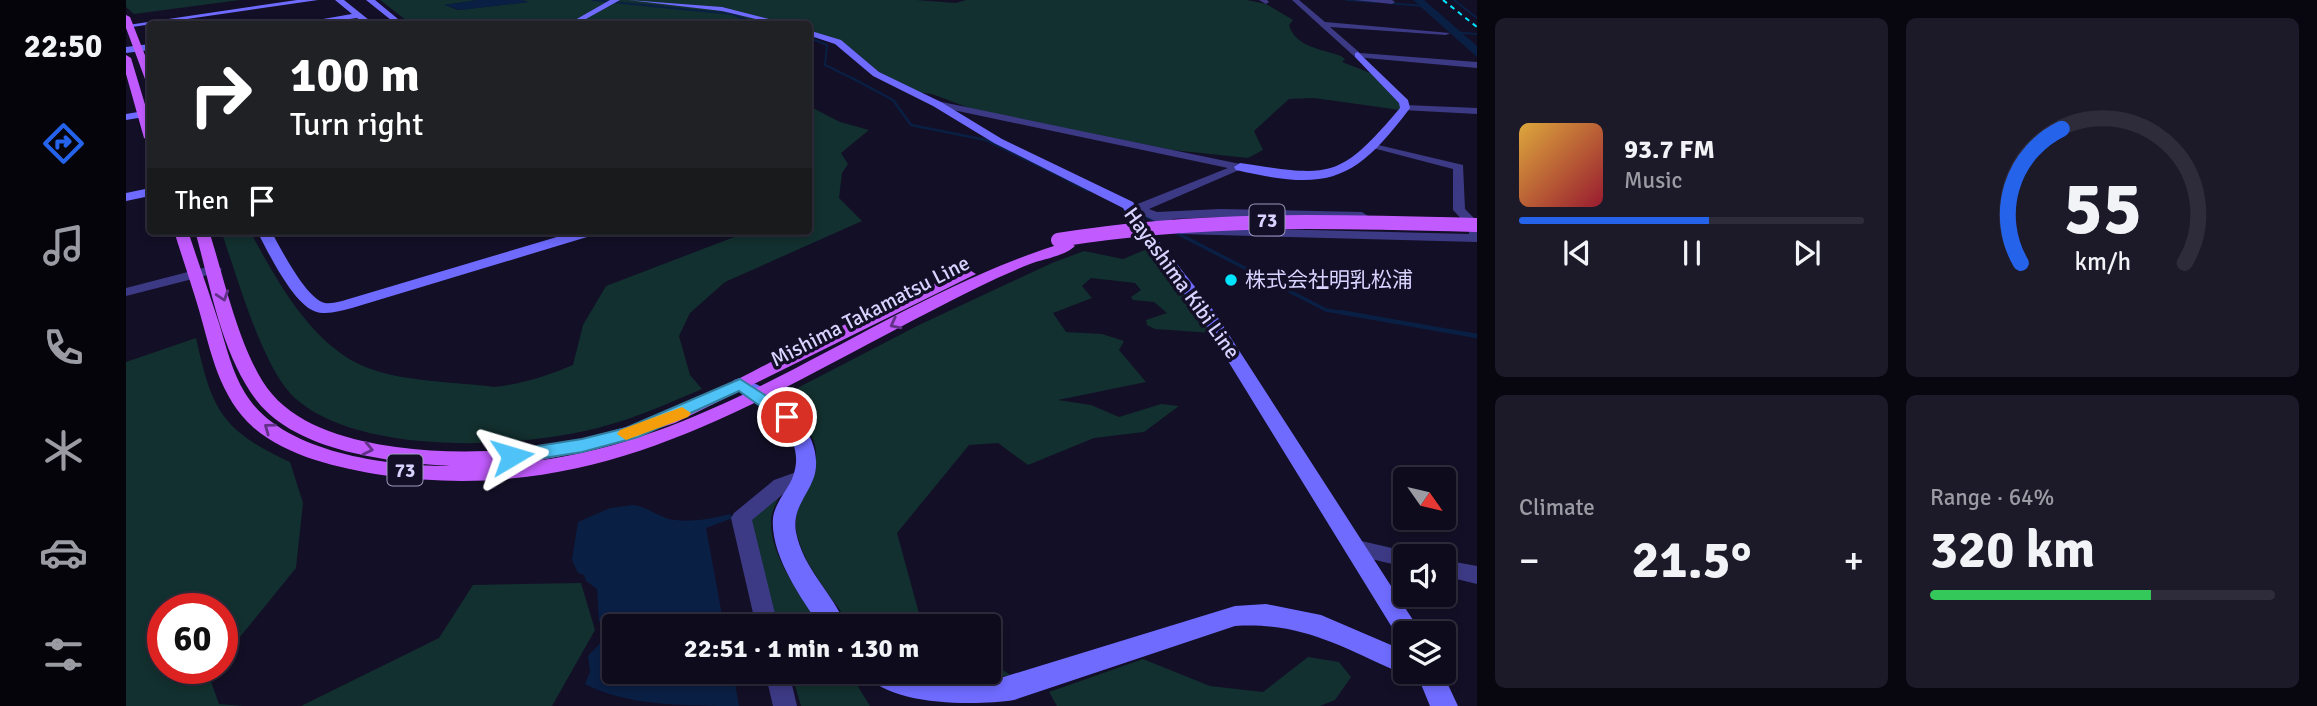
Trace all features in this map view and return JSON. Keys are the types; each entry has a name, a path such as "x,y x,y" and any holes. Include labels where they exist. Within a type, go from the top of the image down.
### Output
{"main road":[{"path":"129,21 147,68"},
{"path":"126,58 130,80 147,111"},
{"name":"Mishima Takamatsu Line","path":"202,235 205,272 229,378 239,400 265,425 296,444 348,461 400,470 471,474 561,464 614,453 664,437 748,389 978,269 1063,243 1208,228 1477,235"},
{"name":"Mishima Takamatsu Line","path":"183,235 205,272"}],"street":[{"path":"129,21 314,0"},
{"path":"339,0 366,21"},
{"path":"370,0 396,21"},
{"path":"584,20 616,0"},
{"path":"584,20 622,0"},
{"path":"632,0 722,9 772,21"},
{"path":"1295,0 1401,96 1405,108"},
{"path":"1357,0 1392,2"},
{"path":"318,21 358,15"},
{"path":"1322,24 1446,33"},
{"name":"Hayashima Kibi Line","path":"812,33 838,42 876,74 937,104 998,141 1122,201 1135,210 1203,307 1402,621"},
{"path":"126,50 147,47"},
{"path":"1358,55 1445,58 1455,69 1477,65"},
{"path":"937,104 1240,167 1310,176 1338,174 1350,169 1374,147 1405,108"},
{"path":"1405,108 1477,111"},
{"path":"126,117 147,113"},
{"path":"1135,210 1185,231 1477,235 1475,226 1459,210 1459,167 1374,147"},
{"path":"1135,210 1240,167"},
{"path":"126,197 146,193"},
{"path":"1154,216 1208,213 1363,216 1382,235"},
{"path":"266,235 287,271 314,305 328,308 346,305 579,235"},
{"path":"126,292 205,272"},
{"path":"748,389 787,417 806,444 807,460 784,521 794,558 827,614"},
{"path":"764,614 741,518 782,485 802,477"},
{"path":"1357,548 1393,556"},
{"path":"1456,571 1477,575"},
{"path":"902,684 932,694 955,697 984,694 1014,688 1200,625 1235,616 1266,614 1321,626 1393,658"},
{"path":"781,684 786,706"},
{"path":"1433,684 1444,706"}],"green space":[{"path":"126,0 240,0 134,14 126,7"},
{"path":"380,0 478,0 445,5 458,10 527,2 522,0 916,0 956,3 966,0 1247,0 1266,4 1293,20 1289,25 1292,32 1303,43 1341,56 1345,59 1342,62 1373,74 1401,103 1400,110 1314,98 1289,99 1254,131 1263,150 1248,158 1172,150 972,109 932,94 917,92 879,72 849,47 812,37 812,21 407,21"},
{"path":"812,108 840,122 869,130 841,153 848,164 842,173 839,198 862,221 725,282 690,313 679,336 690,375 702,389 632,417 575,433 492,443 447,443 403,439 361,431 325,418 296,399 272,366 252,320 222,235 252,235 286,294 317,333 335,349 355,362 377,371 420,380 494,387 544,376 573,365 583,325 606,286 740,235 812,235"},
{"path":"1147,249 1198,310 1212,333 1155,329 1147,325 1146,320 1167,313 1154,302 1133,300 1131,297 1141,290 1135,283 1091,278 1082,286 1092,298 1053,313 1066,332 1102,334 1124,341 1119,350 1146,382 1058,400 1091,405 1119,417 1161,404 1179,406 1144,432 1094,438 1028,465 998,443 969,445 897,533 919,614 843,614 810,567 796,528 799,507 814,472 816,448 807,429 778,402 778,398 919,325 1052,263 1084,251 1123,259"},
{"path":"196,338 208,383 223,415 248,439 290,462 303,503 296,568 238,639 238,593 147,593 147,684 212,684 219,704 244,706 126,706 126,362"},
{"path":"780,494 771,520 772,534 788,576 812,614 775,614 748,523"},
{"path":"581,583 595,630 552,706 301,706 439,638 473,585"},
{"path":"1308,657 1339,662 1351,677 1335,700 1320,706 1057,706 1049,692 1143,659 1210,686 1263,692"},
{"path":"1001,669 1010,675 1001,676"},
{"path":"795,684 856,684 870,706 801,706"}],"water":[{"path":"478,0 529,2 460,10 444,5"},
{"path":"633,505 669,519 684,521 730,514 733,518 706,528 722,614 602,614 602,624 599,621 597,589 586,581 584,575 578,573 572,560 578,522 610,508"},
{"path":"602,641 602,684 735,684 739,706 679,705 619,697 585,684 590,672 588,656"}],"waterway":[{"path":"593,0 732,14 749,21"},
{"path":"1347,0 1375,2"},
{"path":"1418,0 1477,53"},
{"path":"1454,0 1477,18"},
{"path":"1388,3 1425,6"},
{"path":"1452,32 1477,34"},
{"path":"812,39 827,45 825,65 853,79"},
{"path":"853,79 893,100 911,125 986,140 1072,182"},
{"path":"1068,180 1072,182"},
{"path":"1072,182 1088,190"},
{"path":"1143,215 1158,223"},
{"path":"1175,232 1326,310 1351,314"},
{"path":"1340,312 1477,336"}],"railway":[{"path":"1443,0 1477,27"}],"slow traffic":[{"path":"626,434 682,413"}],"place":[{"name":"株式会社明乳松浦","path":"1231,280"}],"route":[{"path":"512,456 582,445 632,432 671,418 740,384 787,417"}]}
